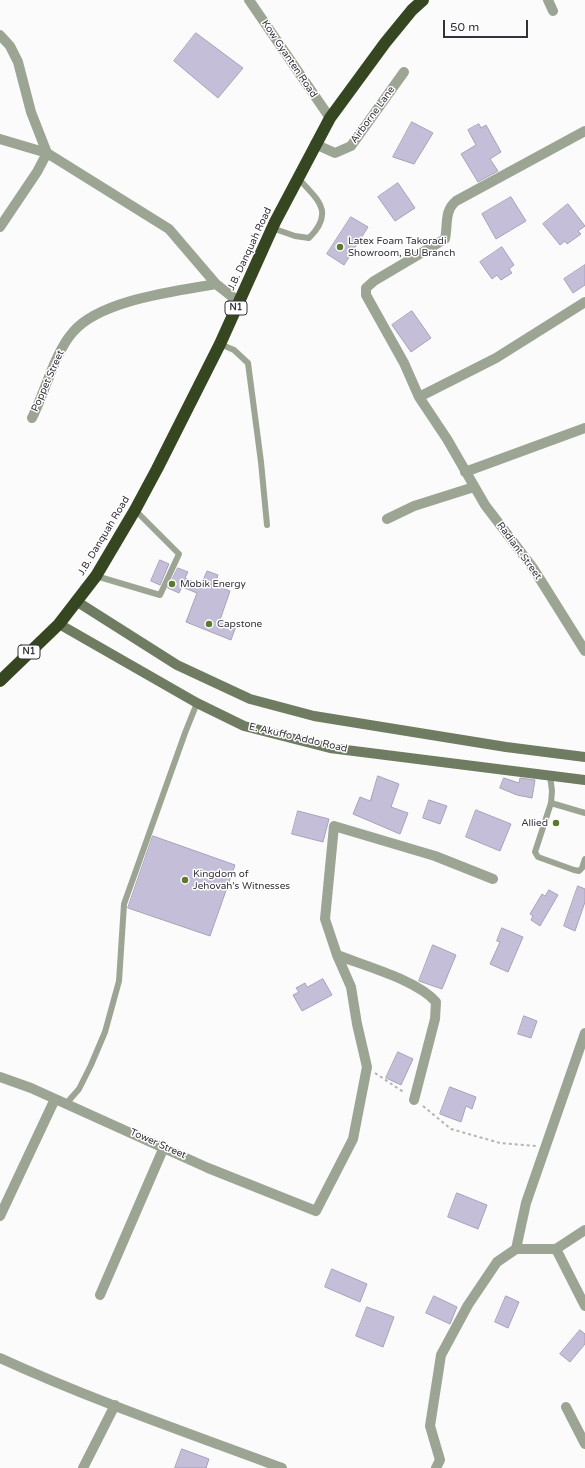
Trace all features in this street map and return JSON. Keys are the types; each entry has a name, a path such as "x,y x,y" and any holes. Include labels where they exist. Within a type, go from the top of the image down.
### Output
{"highway":[{"name":"J.B. Danquah Road","path":"59,624 96,576 135,510 220,344 272,228 330,118 412,10 423,0"},
{"name":"N1","path":"0,681 59,624"}],"main road":[{"path":"76,602 177,665 250,699 314,716 506,747 585,757"},
{"name":"E. Akuffo Addo Road","path":"59,624 197,703 244,726 330,748 585,780"}],"street":[{"name":"Kow Gyanten Road","path":"249,0 330,118"},
{"path":"548,0 553,11"},
{"path":"0,35 10,46 18,62 31,112 47,153 37,172 0,227"},
{"name":"Airborne Lane","path":"315,144 335,153 350,146 404,72"},
{"name":"Radiant Street","path":"585,131 456,201 450,206 447,213 445,239 374,281 366,288 366,295 404,363 419,397 447,439 485,505 534,568 585,651"},
{"path":"0,139 47,153 169,229 216,284 239,302"},
{"name":"Poppet Street","path":"32,418 43,395 58,356 73,332 94,315 149,296 216,284"},
{"path":"419,397 496,358 585,302"},
{"path":"465,472 585,428"},
{"path":"387,519 414,506 474,487"},
{"path":"367,1067 357,1024 351,987 337,955 325,919 334,826 435,856 492,880"},
{"path":"337,955 404,981 429,994 436,1002 435,1019 414,1100"},
{"path":"516,1250 526,1203 585,1033"},
{"name":"Tower Street","path":"0,1077 31,1088 65,1105 164,1147 208,1168 316,1211 353,1139 367,1067"},
{"path":"0,1216 55,1099"},
{"path":"100,1295 164,1147"},
{"path":"436,1468 440,1460 430,1426 441,1355 468,1305 497,1262 516,1250 556,1249 585,1230"},
{"path":"556,1249 585,1306"},
{"path":"0,1358 115,1405 282,1468"},
{"path":"83,1468 115,1405"},
{"path":"566,1407 585,1444"}],"lane":[{"path":"272,228 295,236 309,238 319,228 323,214 318,200 298,178"},
{"path":"220,344 234,350 248,363 261,462 267,525"},
{"path":"96,576 160,594 179,554 135,510"},
{"path":"65,1105 82,1083 92,1065 105,1032 119,981 124,904 182,740 197,703"},
{"path":"550,776 552,791 551,803 535,852 538,857 579,871 582,868 585,859"},
{"path":"551,803 585,813"}],"path":[{"path":"367,1067 414,1100 451,1129 500,1143 545,1146"}],"building":[{"path":"196,33 243,68 218,98 174,61"},
{"path":"412,122 433,133 414,164 393,157"},
{"path":"479,124 481,128 486,125 501,152 490,159 498,171 478,182 461,154 476,145 468,130"},
{"path":"398,183 415,208 395,221 378,197"},
{"path":"511,197 526,221 496,239 482,214"},
{"path":"568,204 585,226 578,231 581,234 567,244 565,241 560,245 543,224"},
{"path":"351,217 368,227 344,265 327,254"},
{"path":"502,247 514,265 509,269 512,273 501,280 497,275 492,279 480,262"},
{"path":"585,265 585,285 573,293 564,279"},
{"path":"412,311 431,338 411,352 392,325"},
{"path":"160,560 169,564 160,585 151,581"},
{"path":"178,568 188,572 185,578 201,585 207,571 218,575 215,585 230,591 220,620 236,626 231,640 186,622 197,593 182,587 179,593 168,588"},
{"path":"378,776 399,784 391,807 408,813 400,834 353,814 360,797 370,801"},
{"path":"504,778 519,783 520,778 535,780 532,798 517,795 500,788"},
{"path":"429,800 447,806 440,824 423,818"},
{"path":"476,810 511,824 500,851 466,837"},
{"path":"298,811 329,819 323,842 292,834"},
{"path":"153,836 235,865 210,936 128,908"},
{"path":"578,886 585,889 585,902 575,931 564,926"},
{"path":"549,890 558,895 540,926 531,920 533,916 530,914 542,894 545,896"},
{"path":"502,928 523,937 508,972 490,964 500,942 497,941"},
{"path":"433,945 456,955 442,989 419,981"},
{"path":"323,979 332,995 302,1011 293,995 299,992 296,988 305,983 307,987"},
{"path":"524,1016 537,1021 531,1038 518,1034"},
{"path":"398,1052 413,1059 401,1085 386,1078"},
{"path":"450,1087 476,1097 472,1109 466,1106 461,1122 440,1114"},
{"path":"457,1193 487,1205 478,1229 448,1217"},
{"path":"332,1269 367,1284 360,1302 325,1287"},
{"path":"434,1296 457,1307 450,1324 426,1313"},
{"path":"506,1296 519,1302 508,1328 495,1322"},
{"path":"367,1307 394,1317 383,1347 356,1336"},
{"path":"580,1330 585,1334 585,1344 570,1362 560,1354"},
{"path":"182,1449 209,1459 206,1468 175,1468"}],"place":[{"name":"Latex Foam Takoradi Showroom, BU Branch","path":"340,247"},
{"name":"Mobik Energy","path":"172,584"},
{"name":"Capstone","path":"209,624"},
{"name":"Allied","path":"556,823"},
{"name":"Kingdom of Jehovah's Witnesses","path":"185,880"}]}
